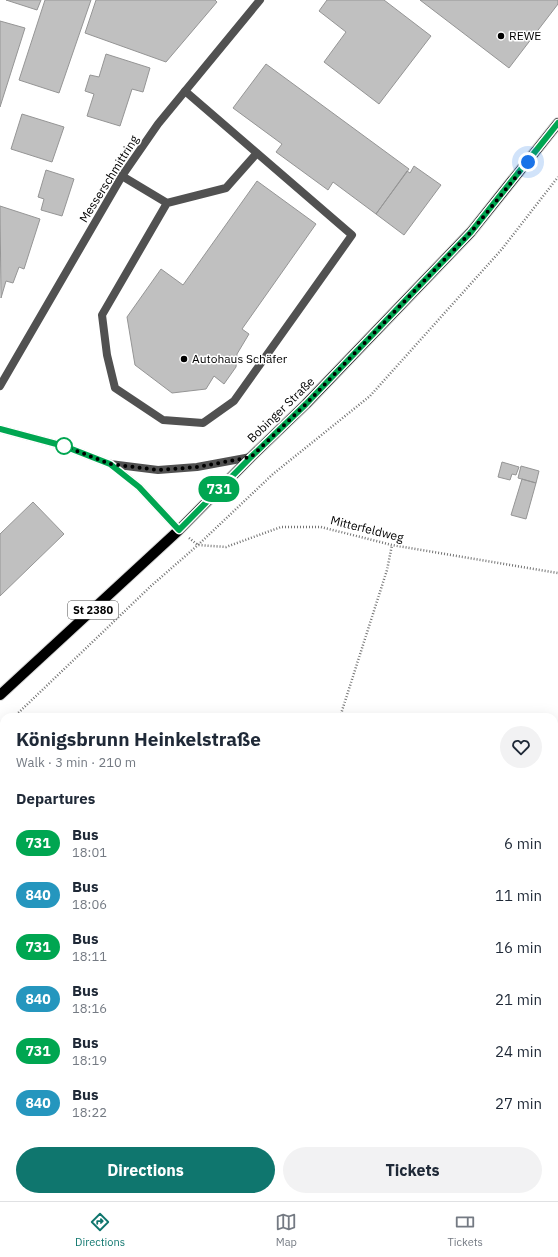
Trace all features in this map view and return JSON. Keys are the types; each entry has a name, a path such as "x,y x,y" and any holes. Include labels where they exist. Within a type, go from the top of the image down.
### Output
{"main road":[{"name":"Bobinger Straße","path":"0,695 179,530 306,404 471,232 558,123"}],"street":[{"name":"Messerschmittring","path":"0,386 122,176 158,124 260,0"},
{"path":"167,203 102,315 107,355 115,388 163,420 203,423 234,401 352,235 185,92"},
{"path":"122,176 167,203 226,188 257,153"},
{"path":"0,429 64,446 110,464 158,470 198,467 251,457"},
{"path":"110,464 139,487 179,530"}],"path":[{"path":"18,713 151,586 198,545 273,474 370,396 502,249 558,177"},
{"name":"Mitterfeldweg","path":"198,545 226,547 281,527 321,527 392,546 558,573"},
{"path":"179,530 198,545"},
{"path":"341,713 387,570 392,546"}],"building":[{"path":"6,0 41,0 37,10"},
{"path":"45,0 91,0 59,93 19,80"},
{"path":"96,0 215,0 217,2 166,62 85,33"},
{"path":"327,0 384,0 431,36 379,104 324,62 346,32 319,11"},
{"name":"REWE","path":"420,0 558,0 558,4 509,68"},
{"path":"0,21 25,28 0,107"},
{"path":"106,54 150,68 143,92 132,89 120,126 87,116 94,94 85,91 90,75 99,77"},
{"path":"266,64 409,169 376,214 333,182 328,190 276,152 282,144 233,108"},
{"path":"22,114 64,127 52,162 11,149"},
{"path":"414,166 441,185 404,235 376,214 407,171 410,173"},
{"path":"46,170 74,179 62,216 41,210 44,199 38,197"},
{"path":"257,181 316,224 242,329 249,334 237,354 236,367 224,384 214,376 206,389 172,393 135,365 127,317 161,269 183,285"},
{"path":"0,206 40,219 24,269 19,267 13,283 6,281 1,298"},
{"path":"502,462 519,467 516,475 512,474 510,480 498,477"},
{"path":"521,466 539,471 536,483 518,478"},
{"path":"522,479 536,483 526,519 511,515"},
{"path":"33,502 64,534 0,596 0,534"}],"bus line":[{"name":"731","path":"0,429 64,446 110,464 139,487 179,530 306,404 471,232 538,150 558,123"}],"place":[{"name":"REWE","path":"501,36"},
{"name":"Autohaus Schäfer","path":"184,359"}],"route":[{"path":"64,446 110,464 158,470 198,467 251,457 306,404 471,232 528,162"}]}
